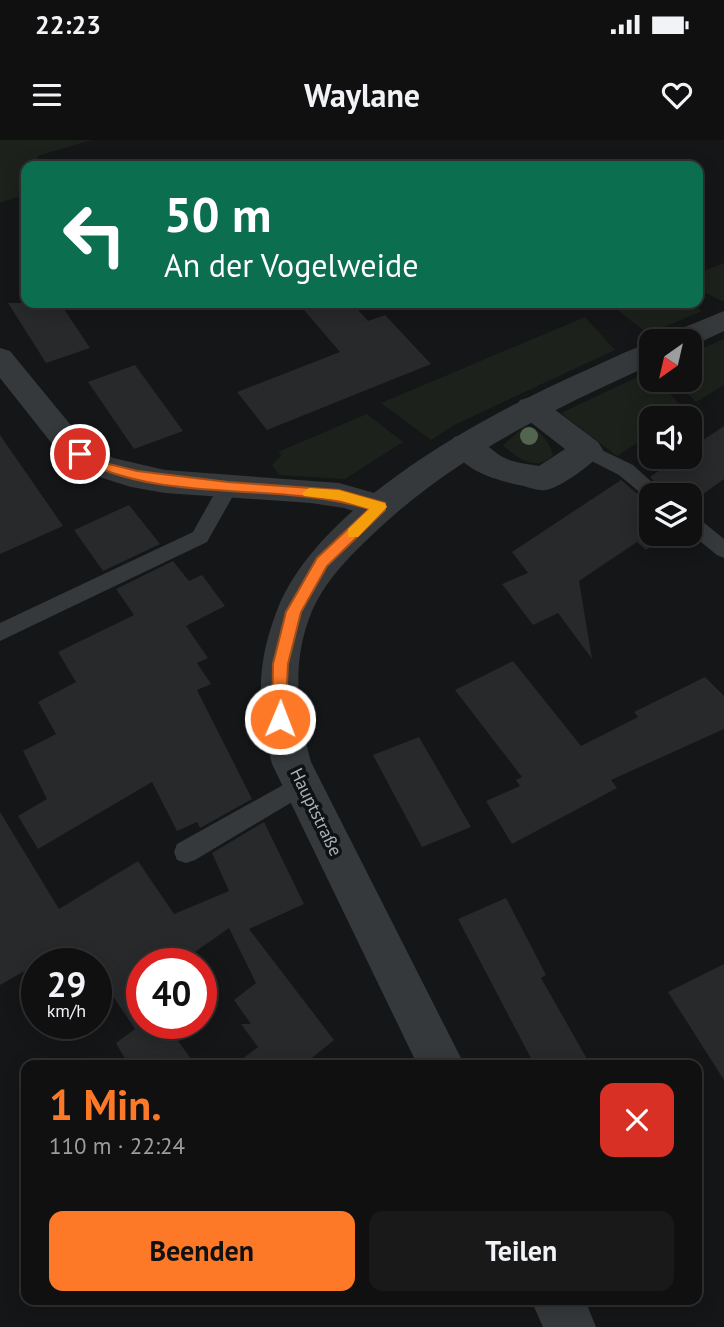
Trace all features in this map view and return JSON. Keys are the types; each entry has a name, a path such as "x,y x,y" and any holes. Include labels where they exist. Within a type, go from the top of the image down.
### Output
{"street":[{"path":"702,330 724,320"},
{"path":"0,358 80,454 105,467 137,476 228,487 339,495 380,507"},
{"name":"Hauptstraße","path":"439,1060 292,764 280,719 280,664 294,612 322,562 380,507 465,445 531,407 639,359"},
{"path":"465,445 497,469 544,479 587,450 531,407"},
{"path":"559,1305 570,1327"}],"lane":[{"path":"587,450 626,470 642,483"},
{"path":"0,633 200,537 228,487"},
{"path":"702,532 724,550"},
{"path":"186,852 301,785"}],"shaded area":[{"path":"0,140 92,140 37,156 40,161 21,161 21,196 0,203"},
{"path":"724,263 724,301 703,292 703,271"},
{"path":"615,308 698,308 702,311 660,329 642,329"},
{"path":"585,317 615,350 454,425 431,440 381,403"},
{"path":"724,339 724,385 696,402 686,392 702,392 702,349"},
{"path":"639,376 639,392 668,392 681,406 639,406 639,442 617,456 561,413"},
{"path":"367,414 403,442 345,479 279,475 272,465 282,455 278,452"},
{"path":"530,426 544,438 553,455 540,463 527,462 503,445 524,427"}],"building":[{"path":"8,303 21,303 21,308 63,308 90,348 46,363"},
{"path":"302,308 356,308 368,321 385,315 431,364 267,430 237,392 340,352"},
{"path":"135,365 183,431 134,449 88,382"},
{"path":"724,426 724,479 702,495 702,483 656,483 650,477 661,469 702,469 702,441"},
{"path":"0,435 63,526 0,554"},
{"path":"621,480 639,495 639,544 637,542 579,581 592,659 558,613 533,625 502,584 528,573 512,552"},
{"path":"129,505 160,544 103,571 74,530"},
{"path":"173,561 189,581 202,575 225,606 186,626 208,658 197,663 211,684 197,690 252,799 200,828 197,822 177,831 152,782 38,849 18,816 47,799 23,751 56,734 38,702 76,682 58,652 134,615 116,589"},
{"path":"513,661 581,746 638,717 634,712 705,677 724,696 724,729 611,780 617,788 512,844 486,801 520,786 516,780 522,777 455,690"},
{"path":"419,737 471,827 422,847 373,755"},
{"path":"0,812 59,909 138,861 174,914 229,891 212,853 264,822 304,904 249,929 334,1040 309,1060 241,1060 258,1047 241,1024 251,1024 234,1000 256,983 229,928 201,948 126,948 126,1016 112,995 112,948 21,948 21,973 0,985"},
{"path":"506,898 546,975 541,978 588,1060 532,1060 458,919"},
{"path":"724,964 724,1080 668,992"},
{"path":"126,1036 126,1039 177,1039 192,1060 126,1060 116,1043"}],"slow traffic":[{"path":"309,493 339,495 380,507 353,533"}],"route":[{"path":"80,454 105,467 137,476 228,487 339,495 380,507 322,562 294,612 280,664 280,719"}]}
